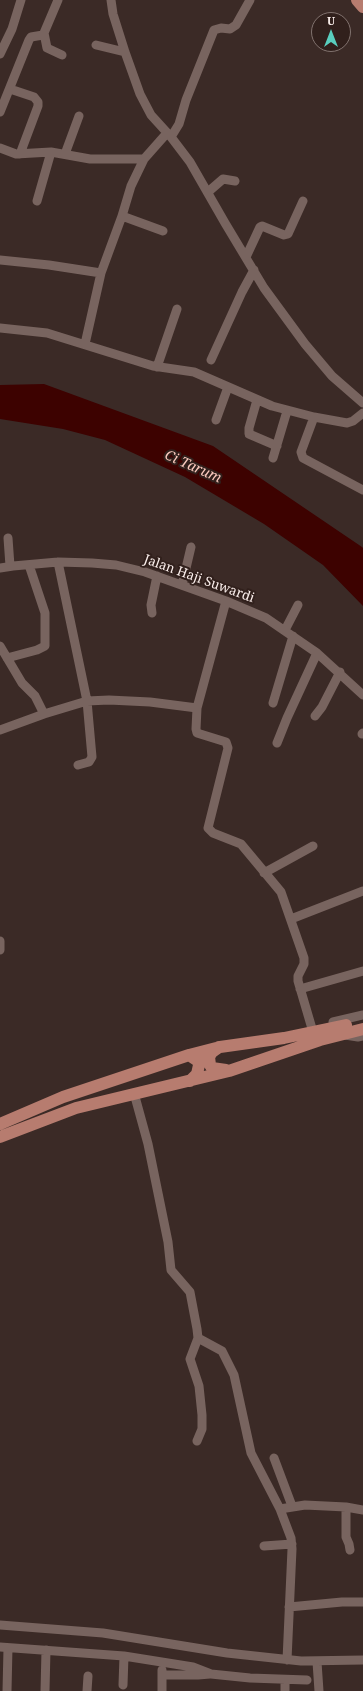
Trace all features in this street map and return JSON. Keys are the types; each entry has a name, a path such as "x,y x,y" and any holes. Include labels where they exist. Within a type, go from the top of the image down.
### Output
{"main road":[{"path":"357,0 363,7"},
{"path":"0,1124 63,1097 189,1055 220,1047 284,1038 312,1029 363,1021"},
{"path":"0,1137 76,1108 229,1071 363,1028"},
{"path":"220,1047 212,1052 210,1057 210,1065 212,1068 229,1071"},
{"path":"189,1055 198,1061 199,1065 197,1074 190,1081"}],"street":[{"path":"0,54 12,30 21,0"},
{"path":"58,0 44,33 47,48 62,55"},
{"path":"111,0 113,14 125,52 150,115 169,135 190,162 225,223 274,302 305,344 332,376 363,403"},
{"path":"85,344 101,273 122,216 131,186 144,159 179,124 186,100 214,30 230,28 236,25 250,0"},
{"path":"0,112 30,37 43,35 44,33"},
{"path":"96,45 125,52"},
{"path":"10,89 34,97 38,102 38,106 20,154"},
{"path":"65,154 79,116"},
{"path":"0,148 10,153 20,154 51,152 103,160 144,159"},
{"path":"37,201 51,152"},
{"path":"208,192 223,179 234,181"},
{"path":"246,257 260,226 284,235 288,234 303,201"},
{"path":"122,216 163,231"},
{"path":"0,260 49,265 101,273"},
{"path":"211,360 242,292 254,270"},
{"path":"157,367 177,309"},
{"path":"0,328 47,333 157,367 194,372 257,400 287,411 347,423 353,421 363,412"},
{"path":"216,420 228,387"},
{"path":"257,400 249,428 249,434 277,446"},
{"path":"273,458 287,411"},
{"path":"314,417 301,452 301,456 363,490"},
{"path":"8,538 10,566"},
{"path":"182,585 191,547"},
{"path":"58,562 87,701 92,757 89,762 78,764"},
{"name":"Jalan Haji Suwardi","path":"0,568 58,562 92,563 116,565 157,576 226,601 266,618 317,653 363,694"},
{"path":"7,658 37,650 45,646 45,614 29,565"},
{"path":"152,613 151,605 157,576"},
{"path":"226,601 197,708 197,733 223,740 228,744 208,828 213,833 241,844 281,892 304,961 298,978 312,1029 363,1015"},
{"path":"273,703 289,633 298,605"},
{"path":"0,646 22,683 35,696 44,714"},
{"path":"277,743 286,718 317,653"},
{"path":"315,716 322,707 340,672"},
{"path":"0,730 44,714 87,701 109,700 150,702 197,708"},
{"path":"264,873 313,846"},
{"path":"291,919 363,891"},
{"path":"0,941 0,950"},
{"path":"300,989 363,971"},
{"path":"341,1034 358,1037 363,1036"},
{"path":"134,1093 148,1144 168,1242 171,1270 190,1292 198,1338 190,1359 199,1386 202,1415 202,1429 197,1441"},
{"path":"198,1338 222,1351 225,1355 234,1375 251,1453 280,1509 292,1544 286,1660"},
{"path":"274,1458 292,1506"},
{"path":"280,1509 305,1505 363,1510"},
{"path":"346,1508 346,1537 350,1550"},
{"path":"264,1546 292,1544"},
{"path":"289,1607 342,1602 363,1602"},
{"path":"0,1625 103,1633 227,1653 286,1660 317,1662 363,1660"},
{"path":"7,1691 4,1648 124,1656 193,1667 211,1674"},
{"path":"45,1691 46,1650"},
{"path":"123,1685 124,1656"},
{"path":"162,1662 162,1691"},
{"path":"317,1662 319,1691"},
{"path":"162,1675 211,1674 285,1680 307,1680"},
{"path":"88,1676 88,1691"},
{"path":"285,1680 285,1691"}],"water":[{"name":"Ci Tarum","path":"44,384 213,446 362,547 363,606 323,565 264,524 185,477 105,440 63,429 0,419 0,385"}]}
